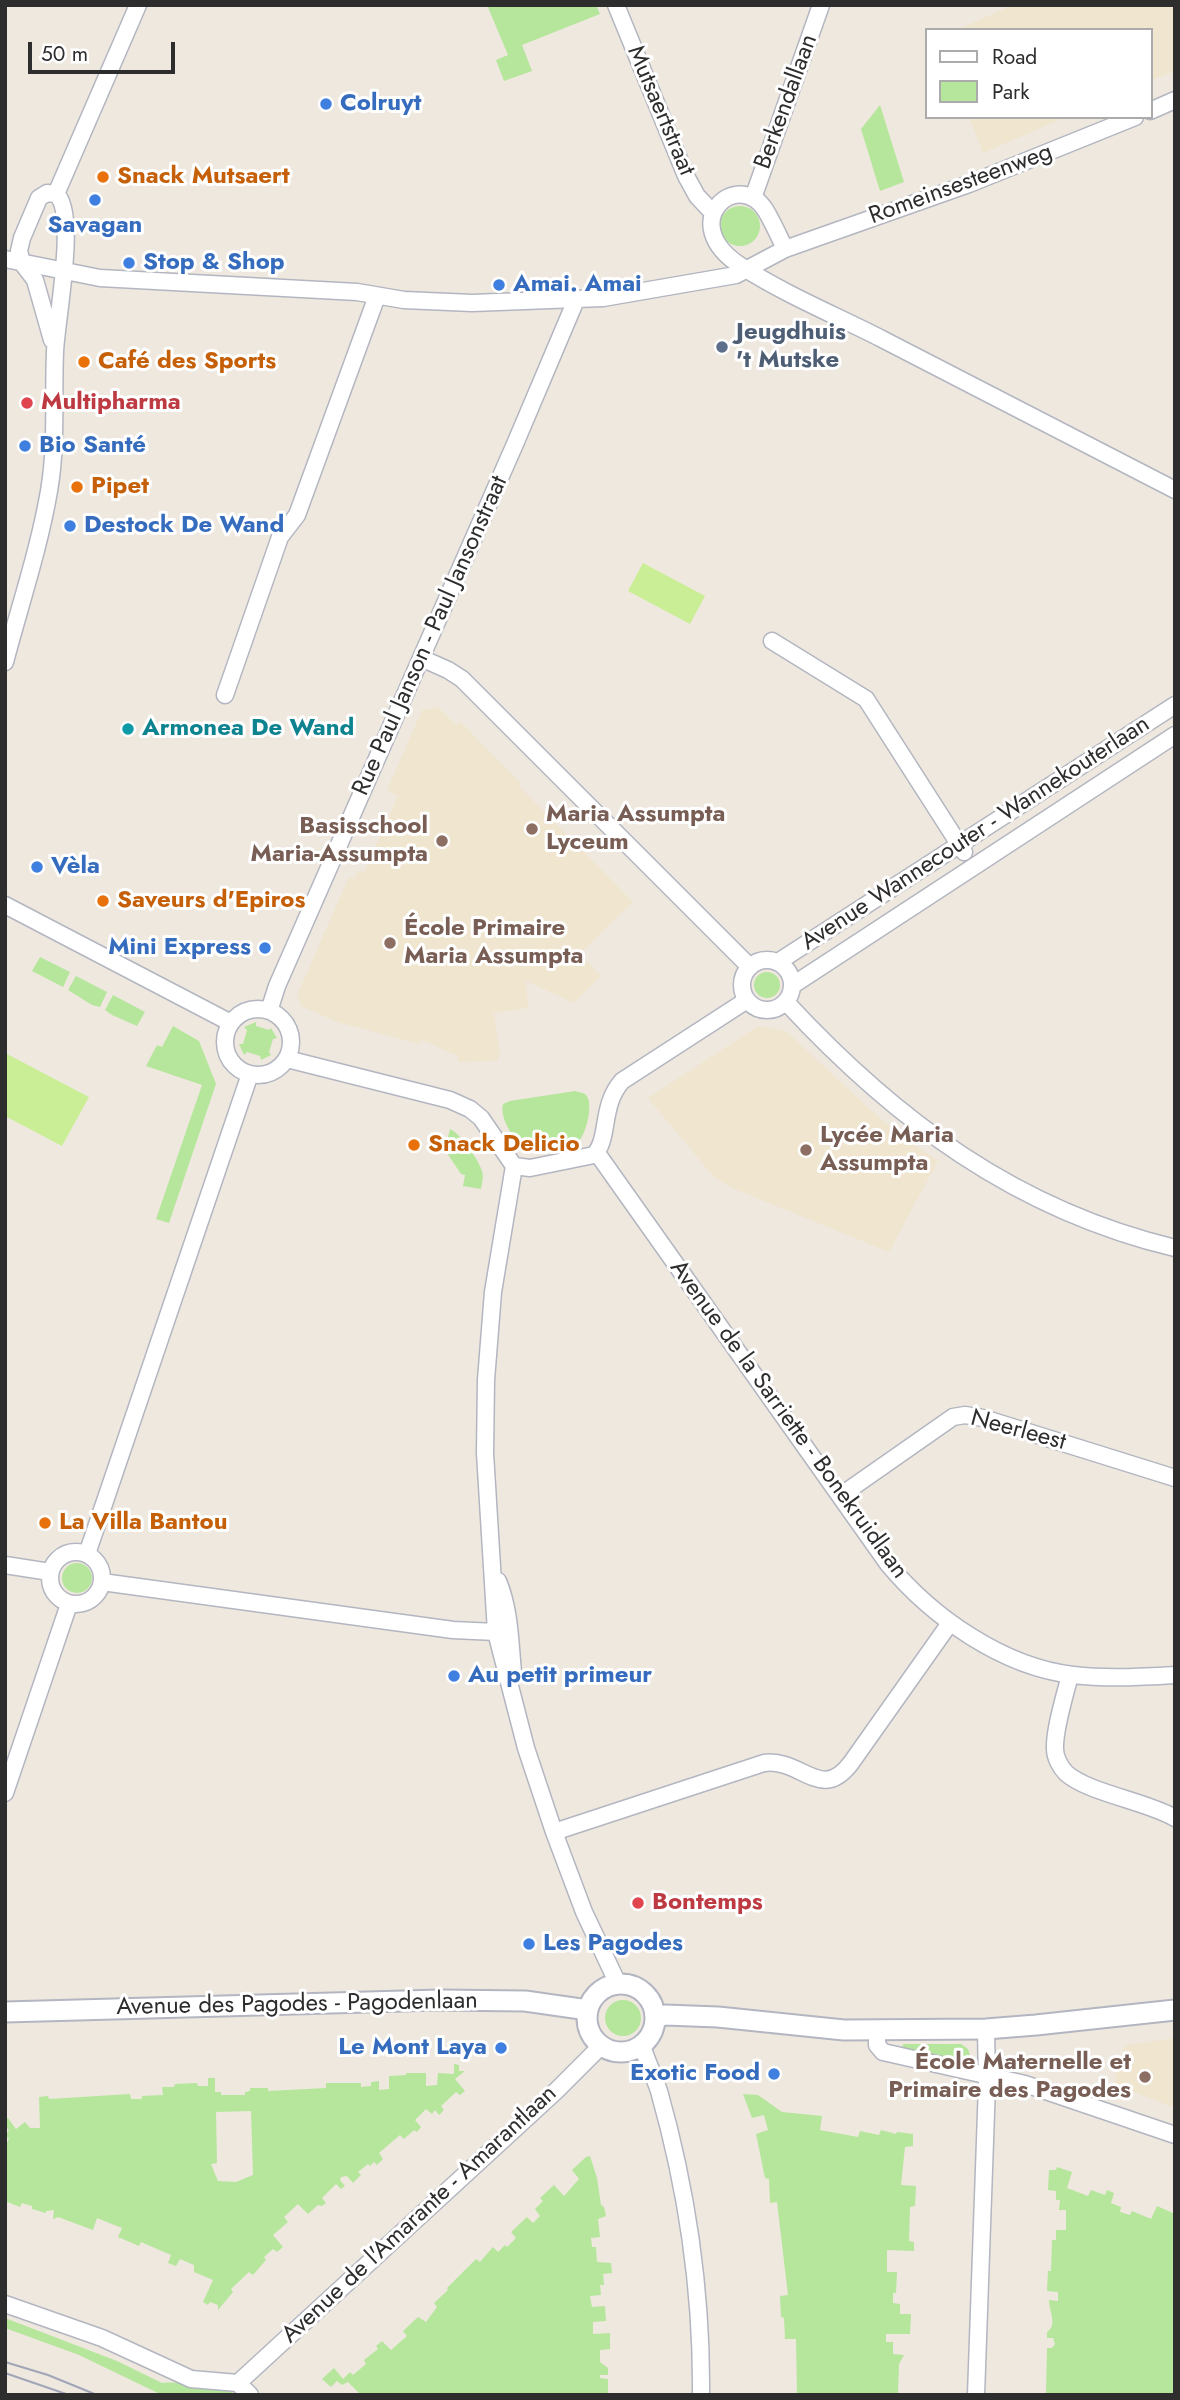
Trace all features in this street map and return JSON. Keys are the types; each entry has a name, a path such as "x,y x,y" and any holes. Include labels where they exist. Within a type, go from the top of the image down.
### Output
{"street":[{"path":"125,5 126,33"},
{"path":"55,194 120,52 138,5"},
{"name":"Mutsaertstraat","path":"616,5 686,177 697,196 712,212"},
{"name":"Berkendallaan","path":"753,198 821,5"},
{"path":"1152,110 1175,100"},
{"name":"Romeinsesteenweg","path":"5,259 24,265 100,278 357,292 404,300 472,303 576,300 717,279 747,270 785,249 969,184 1130,119"},
{"path":"5,662 49,488 54,432 55,349 64,272 63,205 55,194 47,193 37,202 19,246 19,254 35,280 55,349"},
{"path":"785,249 765,211 753,198 744,195 726,198 712,212 711,232 716,241 732,260 747,270 1175,490"},
{"path":"225,695 280,537 297,515 377,296"},
{"name":"Rue Paul Janson - Paul Jansonstraat","path":"269,1011 277,986 576,300"},
{"path":"772,641 866,699 972,866"},
{"path":"421,658 462,679 750,967"},
{"name":"Avenue Wannecouter - Wannekouterlaan","path":"778,962 1175,705"},
{"name":"Avenue Wannecouter - Wannekouterlaan","path":"793,985 1175,735"},
{"path":"5,905 231,1023"},
{"path":"765,960 778,962 787,969 793,985 786,1002 778,1008 767,1010 756,1007 747,1000 743,981 750,967 765,960"},
{"path":"514,1166 530,1168 590,1157 597,1153 601,1146 609,1100 622,1081 747,1000"},
{"path":"786,1002 889,1103 975,1164 1019,1190 1097,1225 1175,1248"},
{"path":"248,1010 269,1011 283,1020 292,1043 287,1059 271,1073 250,1074 237,1068 228,1057 225,1043 231,1023 248,1010"},
{"path":"287,1059 450,1100 470,1109 481,1118 514,1166 493,1292 487,1347 485,1453 496,1632 526,1748 554,1832 592,1929 618,1984"},
{"path":"87,1555 250,1074"},
{"name":"Avenue de la Sarriette - Bonekruidlaan","path":"597,1153 902,1580 950,1623 1009,1656 1040,1668 1070,1675 1126,1678 1175,1675"},
{"name":"Neerleest","path":"840,1496 938,1425 953,1417 965,1415 1175,1478"},
{"path":"67,1553 87,1555 98,1564 102,1582 94,1598 78,1605 60,1600 53,1592 50,1572 67,1553"},
{"path":"5,1565 50,1572"},
{"path":"491,1566 505,1598 512,1643 511,1685"},
{"path":"102,1582 453,1630 502,1633 506,1636 512,1665"},
{"path":"5,1793 69,1604"},
{"path":"554,1832 764,1763 778,1763 825,1780 837,1778 851,1763 950,1623"},
{"path":"1070,1675 1054,1750 1065,1773 1081,1783 1175,1818"},
{"path":"618,1984 642,1990 652,2002 656,2018 652,2033 642,2046 626,2052 601,2046 591,2034 587,2018 591,2002 602,1989 618,1984"},
{"name":"Avenue des Pagodes - Pagodenlaan","path":"5,2012 440,2000 524,2001 588,2010"},
{"path":"656,2018 665,2015 718,2017 829,2029 986,2029 1175,2010"},
{"path":"976,2395 987,2075 986,2029"},
{"path":"877,2030 877,2045 883,2052 1024,2084 1175,2136"},
{"name":"Avenue de l'Amarante - Amarantlaan","path":"244,2389 601,2046"},
{"path":"642,2046 658,2088 686,2206 696,2289 701,2395"},
{"path":"5,2304 102,2338 191,2379 244,2389"}],"shaded area":[{"path":"1013,5 1175,5 1175,71 1152,80 1152,28 961,28"},
{"path":"970,119 1061,119 983,153"},
{"path":"438,707 456,725 460,721 521,783 519,786 633,902 580,954 601,976 574,1003 526,981 528,1008 494,1013 500,1055 497,1061 458,1062 458,1056 422,1040 420,1044 337,1022 301,1006 297,995 349,877 354,879 358,871 364,872 398,796 387,790 422,710"},
{"name":"Lycée Maria Assumpta","path":"758,1026 786,1031 874,1113 938,1161 889,1252 732,1188 713,1176 648,1098"},
{"name":"École Maternelle et Primaire des Pagodes","path":"1175,2038 1175,2108 1118,2086 1115,2082 1117,2062 1126,2045"}],"green space":[{"path":"487,5 596,5 600,14 522,45 532,71 504,81 496,60 508,55"},
{"path":"880,105 904,182 880,191 861,129"},
{"path":"740,206 754,212 760,226 754,240 740,246 726,240 720,226 726,212"},
{"path":"643,563 705,596 690,624 628,591"},
{"path":"40,957 70,972 63,987 32,971"},
{"path":"767,972 776,976 780,985 776,994 767,998 758,994 754,985 758,976"},
{"path":"76,976 107,992 100,1007 68,990"},
{"path":"113,995 145,1012 137,1026 105,1010"},
{"path":"256,1022 256,1026 269,1030 271,1028 277,1038 273,1039 269,1052 271,1055 261,1060 260,1056 247,1052 244,1055 239,1044 243,1044 247,1030 244,1027"},
{"path":"173,1026 199,1041 216,1084 169,1223 156,1219 202,1085 146,1066 157,1045 162,1047"},
{"path":"5,1053 89,1097 62,1146 5,1116"},
{"path":"575,1091 586,1095 589,1105 586,1125 579,1141 527,1149 513,1136 503,1116 503,1104"},
{"path":"450,1129 464,1141 480,1166 483,1176 481,1189 463,1186 465,1175 461,1174 445,1150"},
{"path":"77,1563 83,1564 91,1572 91,1584 83,1592 77,1593 71,1592 63,1584 62,1578 63,1572 71,1564"},
{"path":"623,2000 636,2005 641,2018 636,2031 623,2036 610,2031 605,2018 610,2005"},
{"path":"903,2044 961,2044 968,2049 971,2058 968,2062 963,2062 902,2048"},
{"path":"454,2064 459,2065 459,2071 465,2071 455,2079 465,2091 460,2095 456,2092 441,2106 444,2110 439,2115 435,2110 432,2114 426,2109 415,2120 421,2127 417,2132 414,2130 404,2139 400,2135 379,2153 383,2159 377,2165 374,2162 370,2166 368,2164 358,2172 361,2175 353,2183 347,2176 341,2177 340,2180 345,2186 341,2189 336,2184 322,2198 326,2203 322,2206 318,2205 308,2214 298,2204 284,2217 288,2222 273,2235 283,2247 277,2252 273,2249 264,2257 266,2260 253,2275 249,2272 231,2289 233,2292 218,2310 218,2305 203,2302 213,2280 194,2272 194,2265 180,2259 176,2266 168,2263 171,2255 141,2242 139,2246 118,2237 122,2228 97,2218 93,2230 58,2217 53,2219 54,2210 46,2213 22,2203 20,2207 5,2201 5,2148 9,2138 5,2136 9,2130 5,2126 5,2120 8,2118 16,2129 25,2122 30,2128 40,2128 39,2097 48,2096 49,2099 130,2094 131,2099 142,2099 142,2096 163,2095 162,2087 174,2087 175,2084 197,2083 198,2086 208,2086 208,2078 215,2078 215,2092 221,2092 221,2095 245,2095 250,2088 268,2088 268,2091 326,2088 326,2083 361,2083 361,2087 371,2086 371,2082 379,2081 379,2090 389,2089 389,2076 426,2073 426,2086 437,2085 438,2073 454,2074","holes":["251,2111 253,2175 236,2182 218,2181 211,2164 217,2163 216,2112"]},
{"path":"743,2094 758,2095 782,2112 822,2116 820,2130 858,2137 860,2131 879,2135 881,2130 896,2134 913,2134 913,2146 905,2147 901,2185 916,2186 915,2206 910,2207 909,2241 914,2242 914,2251 887,2250 887,2272 897,2272 893,2303 900,2304 900,2314 911,2314 910,2334 886,2334 886,2342 893,2342 893,2354 904,2355 899,2364 898,2395 797,2395 796,2339 785,2339 784,2318 781,2317 780,2296 788,2295 777,2202 770,2203 769,2179 765,2178 756,2134 768,2130 764,2115 752,2118"},
{"path":"590,2156 606,2216 598,2219 600,2237 591,2238 592,2247 596,2247 597,2262 611,2263 612,2273 603,2274 601,2295 590,2296 592,2307 605,2306 606,2321 593,2322 593,2334 610,2333 610,2349 600,2350 600,2362 608,2368 608,2375 600,2375 600,2378 608,2379 608,2395 361,2395 348,2382 342,2385 337,2381 331,2387 322,2379 334,2368 343,2379 350,2372 353,2375 366,2364 364,2360 378,2349 376,2346 382,2341 391,2350 407,2336 403,2331 418,2317 426,2322 437,2307 434,2303 476,2259 480,2262 493,2247 498,2252 505,2245 507,2247 516,2238 511,2232 527,2217 533,2223 540,2216 535,2209 543,2201 540,2198 554,2185 564,2196 579,2179 572,2170"},
{"path":"1057,2167 1072,2172 1067,2188 1088,2196 1091,2190 1105,2195 1107,2190 1114,2193 1111,2203 1121,2207 1120,2212 1130,2215 1132,2211 1151,2219 1157,2206 1175,2214 1175,2395 1046,2394 1047,2348 1052,2348 1055,2344 1053,2338 1047,2338 1047,2332 1052,2326 1049,2300 1058,2301 1058,2292 1047,2291 1048,2271 1051,2271 1052,2240 1056,2240 1056,2230 1066,2230 1066,2210 1059,2210 1060,2200 1056,2200 1056,2191 1048,2190 1049,2170 1056,2170"},
{"path":"5,2318 117,2361 162,2383 201,2386 239,2395 162,2395 79,2355 5,2328"}],"tram line":[{"path":"5,2362 48,2375 97,2395"},
{"path":"5,2373 69,2395"}],"place":[{"name":"Colruyt","path":"326,104"},
{"name":"Snack Mutsaert","path":"103,177"},
{"name":"Savagan","path":"95,200"},
{"name":"Stop & Shop","path":"129,263"},
{"name":"Amai. Amai","path":"499,285"},
{"name":"Jeugdhuis 't Mutske","path":"722,347"},
{"name":"Café des Sports","path":"84,362"},
{"name":"Multipharma","path":"27,403"},
{"name":"Bio Santé","path":"25,446"},
{"name":"Pipet","path":"77,487"},
{"name":"Destock De Wand","path":"70,526"},
{"name":"Armonea De Wand","path":"128,729"},
{"name":"Maria Assumpta Lyceum","path":"532,829"},
{"name":"Basisschool Maria-Assumpta","path":"442,841"},
{"name":"Vèla","path":"37,867"},
{"name":"Saveurs d'Epiros","path":"103,901"},
{"name":"École Primaire Maria Assumpta","path":"390,943"},
{"name":"Mini Express","path":"265,948"},
{"name":"Snack Delicio","path":"414,1145"},
{"name":"Lycée Maria Assumpta","path":"806,1150"},
{"name":"La Villa Bantou","path":"45,1523"},
{"name":"Au petit primeur","path":"454,1676"},
{"name":"Bontemps","path":"638,1903"},
{"name":"Les Pagodes","path":"529,1944"},
{"name":"Le Mont Laya","path":"501,2048"},
{"name":"Exotic Food","path":"774,2074"},
{"name":"École Maternelle et Primaire des Pagodes","path":"1145,2077"}]}
